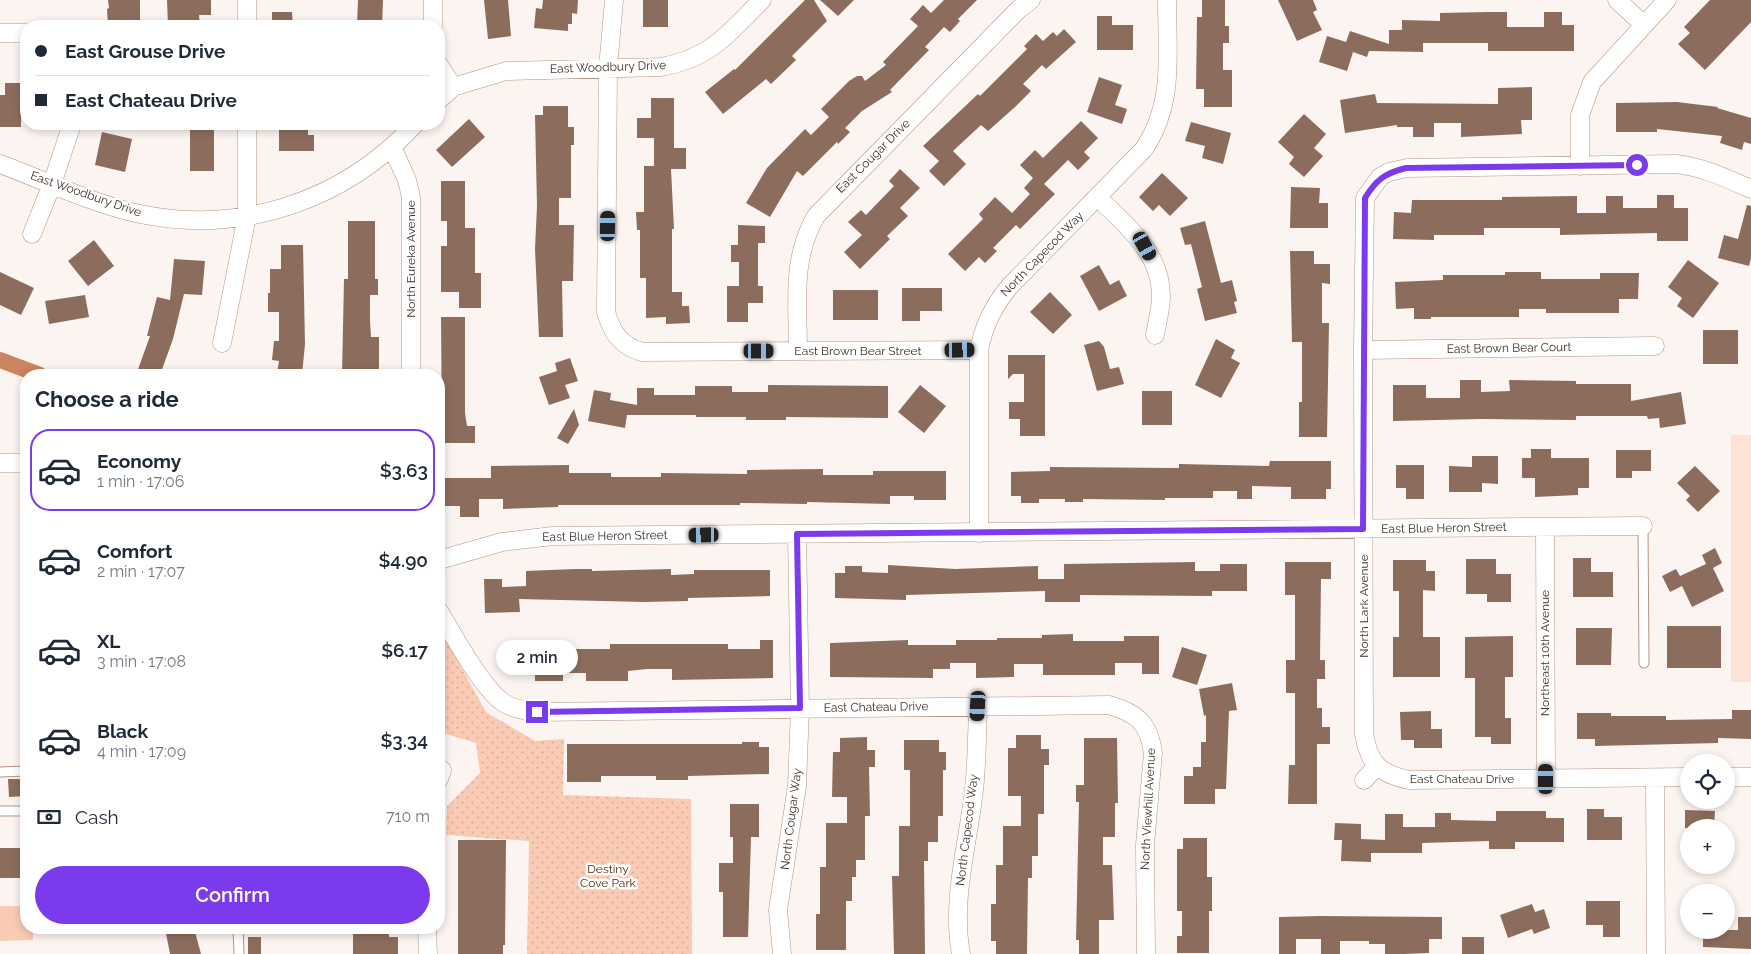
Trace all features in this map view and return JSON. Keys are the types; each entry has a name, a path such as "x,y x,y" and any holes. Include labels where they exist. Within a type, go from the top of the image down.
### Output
{"street":[{"path":"247,0 247,20"},
{"path":"433,0 433,20"},
{"path":"608,68 614,0"},
{"name":"East Woodbury Drive","path":"445,94 453,87 506,71 662,67 696,58 726,37 762,0"},
{"name":"East Cougar Drive","path":"798,351 798,265 804,239 816,216 1019,9 1031,0"},
{"name":"North Capecod Way","path":"979,533 979,350 982,332 997,301 1144,149 1161,118 1167,84 1167,0"},
{"path":"1616,0 1644,25"},
{"path":"1667,0 1592,82 1584,98 1580,115 1580,166 1693,166 1751,189"},
{"path":"0,34 20,33"},
{"name":"East Brown Bear Street","path":"608,68 606,312 610,328 630,349 642,352 979,350"},
{"path":"445,74 453,87"},
{"path":"32,234 52,184 70,130"},
{"path":"222,344 248,216 247,130"},
{"name":"East Woodbury Drive","path":"0,164 122,209 173,220 229,220 301,203 333,189 364,170 409,130"},
{"name":"North Eureka Avenue","path":"392,147 407,180 412,197 411,369"},
{"name":"North Lark Avenue","path":"1377,766 1367,752 1364,734 1363,350 1365,198 1380,177 1389,172 1406,168 1580,166"},
{"path":"1098,197 1134,233 1154,262 1161,297 1156,335"},
{"name":"East Brown Bear Court","path":"1363,350 1655,346"},
{"path":"0,463 20,462"},
{"name":"East Blue Heron Street","path":"445,558 502,542 526,538 1643,526"},
{"name":"Northeast 10th Avenue","path":"1545,527 1546,779"},
{"name":"North Cougar Way","path":"782,954 778,910 797,786 800,708 797,534"},
{"name":"East Chateau Drive","path":"445,622 460,649 494,694 512,707 537,712 1109,705 1129,710 1144,725"},
{"name":"North Capecod Way","path":"961,954 958,939 958,902 974,789 978,706"},
{"name":"North Viewhill Avenue","path":"1144,725 1151,738 1153,753 1144,845 1146,954"},
{"path":"1364,780 1377,766"},
{"name":"East Chateau Drive","path":"1377,766 1392,776 1410,780 1680,777"},
{"path":"1735,777 1751,777"},
{"path":"1655,778 1656,954"},
{"path":"427,934 428,954"}],"lane":[{"path":"1643,526 1644,663"},
{"path":"0,772 20,771"},
{"path":"0,811 20,811"},
{"path":"238,934 239,954"}],"shaded area":[{"path":"1731,435 1751,435 1751,682 1731,682"}],"green space":[{"name":"Destiny Cove Park","path":"445,638 486,712 535,741 564,739 563,795 691,799 692,954 527,954 529,841 446,835 447,806 480,773 476,743 445,734"},
{"path":"0,906 20,906 20,934 33,934 33,940 0,941"}],"building":[{"path":"108,0 140,0 140,20 108,20 107,9 109,8"},
{"path":"167,0 211,0 211,15 199,15 199,20 168,20"},
{"path":"358,0 383,0 382,20 357,20"},
{"path":"484,0 508,0 511,36 488,39"},
{"path":"543,0 578,0 577,14 572,13 572,24 568,24 568,31 534,28 536,8 542,9"},
{"path":"643,0 668,0 668,27 643,27"},
{"path":"805,0 814,0 827,21 792,56 796,60 771,84 766,79 723,114 705,92 735,70"},
{"path":"820,0 854,0 838,16"},
{"path":"944,0 977,0 958,19 960,21 950,32 944,27 925,47 929,50 890,90 892,92 862,111 845,128 850,132 838,144 837,142 803,176 797,171 770,217 746,203 767,168 805,129 811,135 829,117 821,109 849,81 857,76 862,76 865,81 886,65 883,62 918,26 910,19 923,5 931,13"},
{"path":"1202,0 1225,0 1225,26 1229,26 1229,43 1223,43 1223,70 1232,70 1232,107 1204,107 1204,89 1196,89 1197,17 1202,17"},
{"path":"1278,0 1313,0 1317,10 1313,12 1322,30 1297,41"},
{"path":"1710,0 1751,0 1751,22 1705,70 1678,44 1690,33 1684,27"},
{"path":"272,12 292,12 293,20 272,20"},
{"path":"1507,12 1507,27 1544,27 1544,12 1562,12 1562,25 1574,25 1574,51 1488,51 1488,43 1423,43 1423,52 1369,51 1367,57 1353,52 1347,71 1319,62 1327,36 1346,42 1350,31 1389,44 1389,30 1402,30 1402,20 1440,21 1440,13"},
{"path":"1097,16 1112,16 1112,25 1133,25 1133,50 1097,50"},
{"path":"1064,29 1076,42 1046,69 1042,65 1023,84 1031,91 988,131 981,125 953,151 966,164 944,186 929,171 939,161 923,146 978,94 980,96 1027,49 1024,46 1036,34 1043,41 1053,32 1057,36"},
{"path":"1099,77 1122,85 1115,105 1127,109 1122,124 1087,112"},
{"path":"5,83 20,83 20,127 0,127 0,95 5,95"},
{"path":"1532,87 1532,120 1521,120 1522,134 1461,137 1461,123 1434,123 1434,137 1413,137 1413,127 1397,127 1397,125 1345,133 1340,100 1375,94 1377,103 1498,104 1498,88"},
{"path":"651,98 674,98 674,148 686,148 686,169 671,169 674,229 672,229 672,292 682,292 682,306 689,306 690,323 666,324 666,317 646,318 646,278 640,278 640,230 637,230 636,212 644,212 644,166 654,166 654,138 637,138 637,118 651,118"},
{"path":"1677,102 1718,107 1751,118 1751,144 1744,142 1742,150 1720,143 1722,136 1657,129 1657,132 1616,132 1616,103"},
{"path":"543,106 568,106 568,127 574,127 574,145 571,145 571,198 559,198 559,225 574,225 573,281 562,281 563,337 539,337 535,249 537,206 535,115 543,115"},
{"path":"1304,114 1326,134 1314,148 1323,156 1304,177 1289,164 1294,157 1278,142"},
{"path":"469,119 485,137 452,167 436,150"},
{"path":"1081,121 1098,138 1084,152 1090,158 1078,170 1068,160 1044,184 1055,194 1020,229 1016,225 993,248 997,251 985,263 979,257 965,271 948,254 983,219 979,214 995,197 1012,213 1030,194 1024,188 1033,178 1020,165 1035,150 1043,158"},
{"path":"1191,122 1231,133 1223,164 1202,158 1205,146 1185,141"},
{"path":"190,130 214,130 214,171 190,171"},
{"path":"279,130 308,130 308,135 314,135 314,151 279,151"},
{"path":"102,132 132,139 125,172 95,165"},
{"path":"900,169 920,188 900,208 908,216 887,236 890,239 860,269 844,252 862,235 848,222 861,210 866,215 894,186 889,181"},
{"path":"1162,173 1188,198 1170,216 1159,205 1153,211 1139,197"},
{"path":"441,181 465,181 465,228 475,228 475,273 481,273 481,308 459,308 459,292 441,292 441,246 447,246 447,221 441,221"},
{"path":"1291,187 1320,188 1319,203 1328,203 1328,228 1290,228"},
{"path":"1657,195 1674,195 1674,208 1688,208 1688,241 1657,241 1657,233 1560,235 1560,228 1484,228 1484,235 1434,235 1434,240 1393,239 1394,212 1411,213 1412,200 1502,200 1502,197 1577,196 1577,213 1606,213 1606,196 1623,196 1623,208 1657,208"},
{"path":"1747,205 1751,206 1751,258 1749,266 1718,258 1724,235 1738,239"},
{"path":"348,221 375,221 375,279 378,279 378,295 370,295 370,321 371,337 379,337 379,369 342,369 344,279 348,279"},
{"path":"1205,221 1221,283 1232,280 1237,301 1234,302 1237,313 1205,321 1197,289 1202,287 1191,244 1185,245 1180,228"},
{"path":"738,225 765,226 765,243 758,243 758,286 763,286 763,303 748,303 748,322 727,322 727,286 739,286 739,262 731,262 731,245 738,245"},
{"path":"94,240 114,266 88,286 68,261"},
{"path":"281,245 303,245 305,344 303,369 278,369 279,361 272,360 274,341 279,341 279,312 268,312 270,269 281,269"},
{"path":"1290,251 1314,251 1314,264 1330,264 1330,284 1322,283 1322,323 1329,323 1327,437 1299,437 1299,402 1302,402 1302,342 1292,342"},
{"path":"174,259 205,261 202,295 184,294 173,339 162,369 138,369 150,336 147,336 157,297 170,300"},
{"path":"1688,260 1719,283 1693,318 1677,306 1682,298 1668,287"},
{"path":"1099,265 1110,285 1119,280 1127,296 1099,311 1080,276"},
{"path":"0,272 34,288 21,315 0,305"},
{"path":"1505,272 1541,272 1541,279 1600,279 1600,273 1639,273 1638,299 1619,299 1619,313 1546,313 1546,309 1519,309 1519,317 1431,317 1431,319 1414,319 1414,308 1396,309 1395,282 1443,280 1443,275 1505,275"},
{"path":"902,288 942,288 942,311 920,311 920,321 902,321"},
{"path":"833,290 878,290 878,320 833,320"},
{"path":"1050,292 1072,315 1053,334 1030,312"},
{"path":"85,295 89,317 49,324 45,301"},
{"path":"441,317 465,317 465,413 467,426 475,426 475,443 445,443 445,369 441,369"},
{"path":"1703,330 1738,330 1738,364 1703,364"},
{"path":"1216,339 1235,350 1231,358 1240,363 1221,398 1195,385"},
{"path":"1099,341 1104,347 1110,369 1119,367 1124,384 1097,391 1084,345"},
{"path":"1008,355 1045,355 1045,436 1020,436 1020,419 1009,419 1009,402 1024,402 1024,374 1013,374 1008,379"},
{"path":"570,358 578,381 565,385 570,398 549,405 539,377 557,371 555,363"},
{"path":"1460,380 1481,380 1481,392 1510,391 1509,380 1576,381 1576,384 1631,384 1631,401 1681,392 1686,424 1660,428 1659,418 1648,419 1647,416 1576,416 1576,420 1481,419 1393,421 1393,385 1426,385 1426,398 1460,398"},
{"path":"768,385 888,386 888,418 786,417 786,420 746,420 746,417 627,415 625,428 588,421 594,390 611,393 610,400 637,405 637,388 654,388 654,395 695,395 695,386 732,386 732,392 768,392"},
{"path":"920,385 946,406 924,433 898,412"},
{"path":"1142,391 1172,391 1172,425 1142,425"},
{"path":"574,409 579,425 568,444 557,438"},
{"path":"1531,449 1551,449 1551,458 1589,458 1589,488 1578,488 1578,495 1535,497 1535,478 1522,478 1522,458 1531,458"},
{"path":"1616,450 1651,450 1651,471 1632,471 1632,478 1616,478"},
{"path":"1472,456 1498,456 1498,484 1482,483 1482,492 1449,492 1449,466 1472,467"},
{"path":"1270,461 1331,461 1331,489 1326,489 1326,499 1291,499 1291,487 1252,486 1252,499 1237,499 1237,491 1213,491 1213,498 1165,498 1165,500 1083,499 1083,502 1065,502 1065,499 1039,499 1039,503 1021,503 1021,496 1011,496 1011,472 1050,471 1050,467 1179,468 1179,464 1269,466"},
{"path":"569,465 569,473 611,473 611,477 661,477 661,473 747,474 747,470 823,469 823,475 873,475 873,471 946,471 946,500 914,500 914,496 890,496 890,504 807,502 807,504 740,503 740,505 558,505 558,507 503,509 503,499 479,499 479,517 460,517 460,506 445,506 445,478 491,478 491,466"},
{"path":"1396,465 1424,465 1424,499 1406,499 1406,488 1396,488"},
{"path":"1695,466 1720,491 1698,512 1686,500 1690,496 1677,483"},
{"path":"1715,548 1722,563 1713,568 1724,591 1692,607 1682,586 1670,592 1662,576 1676,569 1680,576 1706,564 1702,555"},
{"path":"1573,558 1591,558 1591,572 1613,572 1613,597 1573,597"},
{"path":"1466,559 1496,559 1496,574 1511,574 1511,602 1487,602 1487,594 1466,594"},
{"path":"1393,560 1426,560 1426,571 1435,571 1435,591 1423,590 1423,637 1440,637 1440,677 1393,677 1393,637 1399,637 1399,591 1393,591"},
{"path":"1195,562 1195,571 1220,571 1220,564 1247,564 1247,591 1212,591 1212,596 1080,595 1080,602 1045,602 1045,591 906,595 906,600 835,598 835,573 845,573 845,566 862,566 862,572 888,573 888,565 955,569 1038,566 1038,579 1064,579 1064,564"},
{"path":"1285,562 1331,562 1331,579 1321,579 1320,660 1325,660 1325,679 1317,679 1317,708 1322,708 1322,727 1330,727 1330,744 1317,744 1317,804 1288,804 1289,765 1295,765 1295,693 1286,693 1286,660 1295,660 1295,595 1285,595"},
{"path":"592,569 592,571 671,569 671,575 694,574 694,570 770,570 770,596 688,598 688,601 644,602 519,599 520,612 485,613 484,579 502,579 502,587 526,586 526,571"},
{"path":"1667,626 1721,626 1721,668 1667,668"},
{"path":"1576,628 1612,628 1611,665 1576,665"},
{"path":"1073,634 1073,641 1124,641 1124,636 1159,636 1159,674 1142,674 1142,663 1115,663 1115,675 1043,675 1043,664 1014,664 1014,677 976,678 976,663 950,663 950,669 933,669 933,678 830,677 830,643 908,640 908,645 956,645 956,640 1042,638 1042,635"},
{"path":"1513,636 1513,677 1505,677 1505,718 1511,718 1511,744 1491,744 1491,737 1475,737 1475,678 1465,678 1465,637"},
{"path":"760,640 773,640 773,678 672,680 672,669 647,669 628,671 628,681 586,681 586,673 563,673 563,681 535,681 535,673 522,673 522,652 569,652 569,649 610,649 610,644 728,644 728,649 760,649"},
{"path":"1182,647 1207,655 1197,685 1172,677"},
{"path":"1232,683 1237,710 1229,711 1226,789 1215,789 1215,804 1184,804 1184,776 1193,776 1193,767 1201,767 1201,742 1206,742 1206,715 1204,716 1199,689"},
{"path":"1732,710 1751,710 1751,739 1718,738 1718,743 1595,746 1595,739 1577,739 1577,713 1611,713 1611,716 1666,716 1666,720 1732,719"},
{"path":"1431,711 1431,729 1442,729 1442,748 1414,748 1414,740 1401,740 1400,712"},
{"path":"1016,735 1041,735 1041,749 1049,749 1049,765 1044,765 1044,814 1038,814 1038,856 1032,856 1032,878 1028,878 1027,954 996,954 996,941 991,941 991,904 996,904 996,865 1003,865 1003,826 1021,826 1021,796 1008,796 1008,748 1016,748"},
{"path":"867,737 867,750 875,750 875,767 869,767 870,816 865,816 865,860 856,860 856,877 852,877 852,901 846,901 846,950 816,950 816,914 820,914 820,867 826,867 826,823 847,823 847,797 832,797 833,752 840,752 840,738"},
{"path":"1084,738 1117,738 1118,803 1115,803 1115,837 1103,837 1103,865 1112,865 1114,920 1099,920 1099,954 1079,954 1079,940 1076,940 1079,802 1076,802 1076,785 1084,785"},
{"path":"904,740 939,740 939,752 946,752 946,770 943,770 943,816 938,816 938,842 928,842 928,861 924,861 925,954 894,954 892,876 899,876 899,826 910,826 910,770 904,770"},
{"path":"742,742 759,742 759,747 769,747 769,774 688,776 688,780 656,780 656,776 601,776 601,782 567,782 567,744 742,744"},
{"path":"8,779 20,779 20,796 9,797"},
{"path":"730,804 759,804 759,837 751,837 748,937 723,937 723,892 719,892 719,863 733,863 733,837 730,837"},
{"path":"1587,809 1604,809 1604,817 1622,817 1622,840 1587,840"},
{"path":"1685,810 1715,811 1715,819 1685,819"},
{"path":"1496,811 1546,811 1546,818 1564,818 1564,842 1515,842 1515,849 1489,849 1489,841 1422,843 1422,853 1371,853 1371,862 1341,861 1342,840 1334,840 1335,823 1361,824 1361,839 1385,840 1385,814 1403,814 1403,827 1435,827 1435,813 1451,813 1451,820 1496,821"},
{"path":"1183,838 1207,838 1207,877 1212,877 1212,911 1209,911 1209,953 1177,953 1177,936 1182,936 1182,911 1177,911 1177,849 1183,849"},
{"path":"458,840 506,840 505,945 503,945 503,954 458,954"},
{"path":"0,848 20,848 20,878 0,878"},
{"path":"1586,901 1620,901 1620,937 1603,937 1603,925 1586,925"},
{"path":"1532,904 1535,912 1544,909 1550,928 1534,934 1532,929 1508,938 1500,915"},
{"path":"1279,917 1442,917 1442,939 1429,939 1429,953 1385,954 1385,944 1369,944 1369,941 1340,941 1340,954 1321,954 1321,939 1296,939 1296,954 1279,954"},
{"path":"1738,917 1751,917 1751,949 1703,947 1703,939 1735,939 1735,930 1738,930"},
{"path":"166,934 196,934 201,954 170,954"},
{"path":"353,934 389,934 389,937 398,937 398,954 353,954"},
{"path":"248,937 261,937 261,954 248,954"},
{"path":"1462,937 1484,937 1484,954 1462,954"}],"waterway":[{"path":"0,360 24,369"}],"route":[{"path":"537,712 800,708 797,534 1363,529 1365,198 1374,183 1389,172 1406,168 1637,165"}]}
